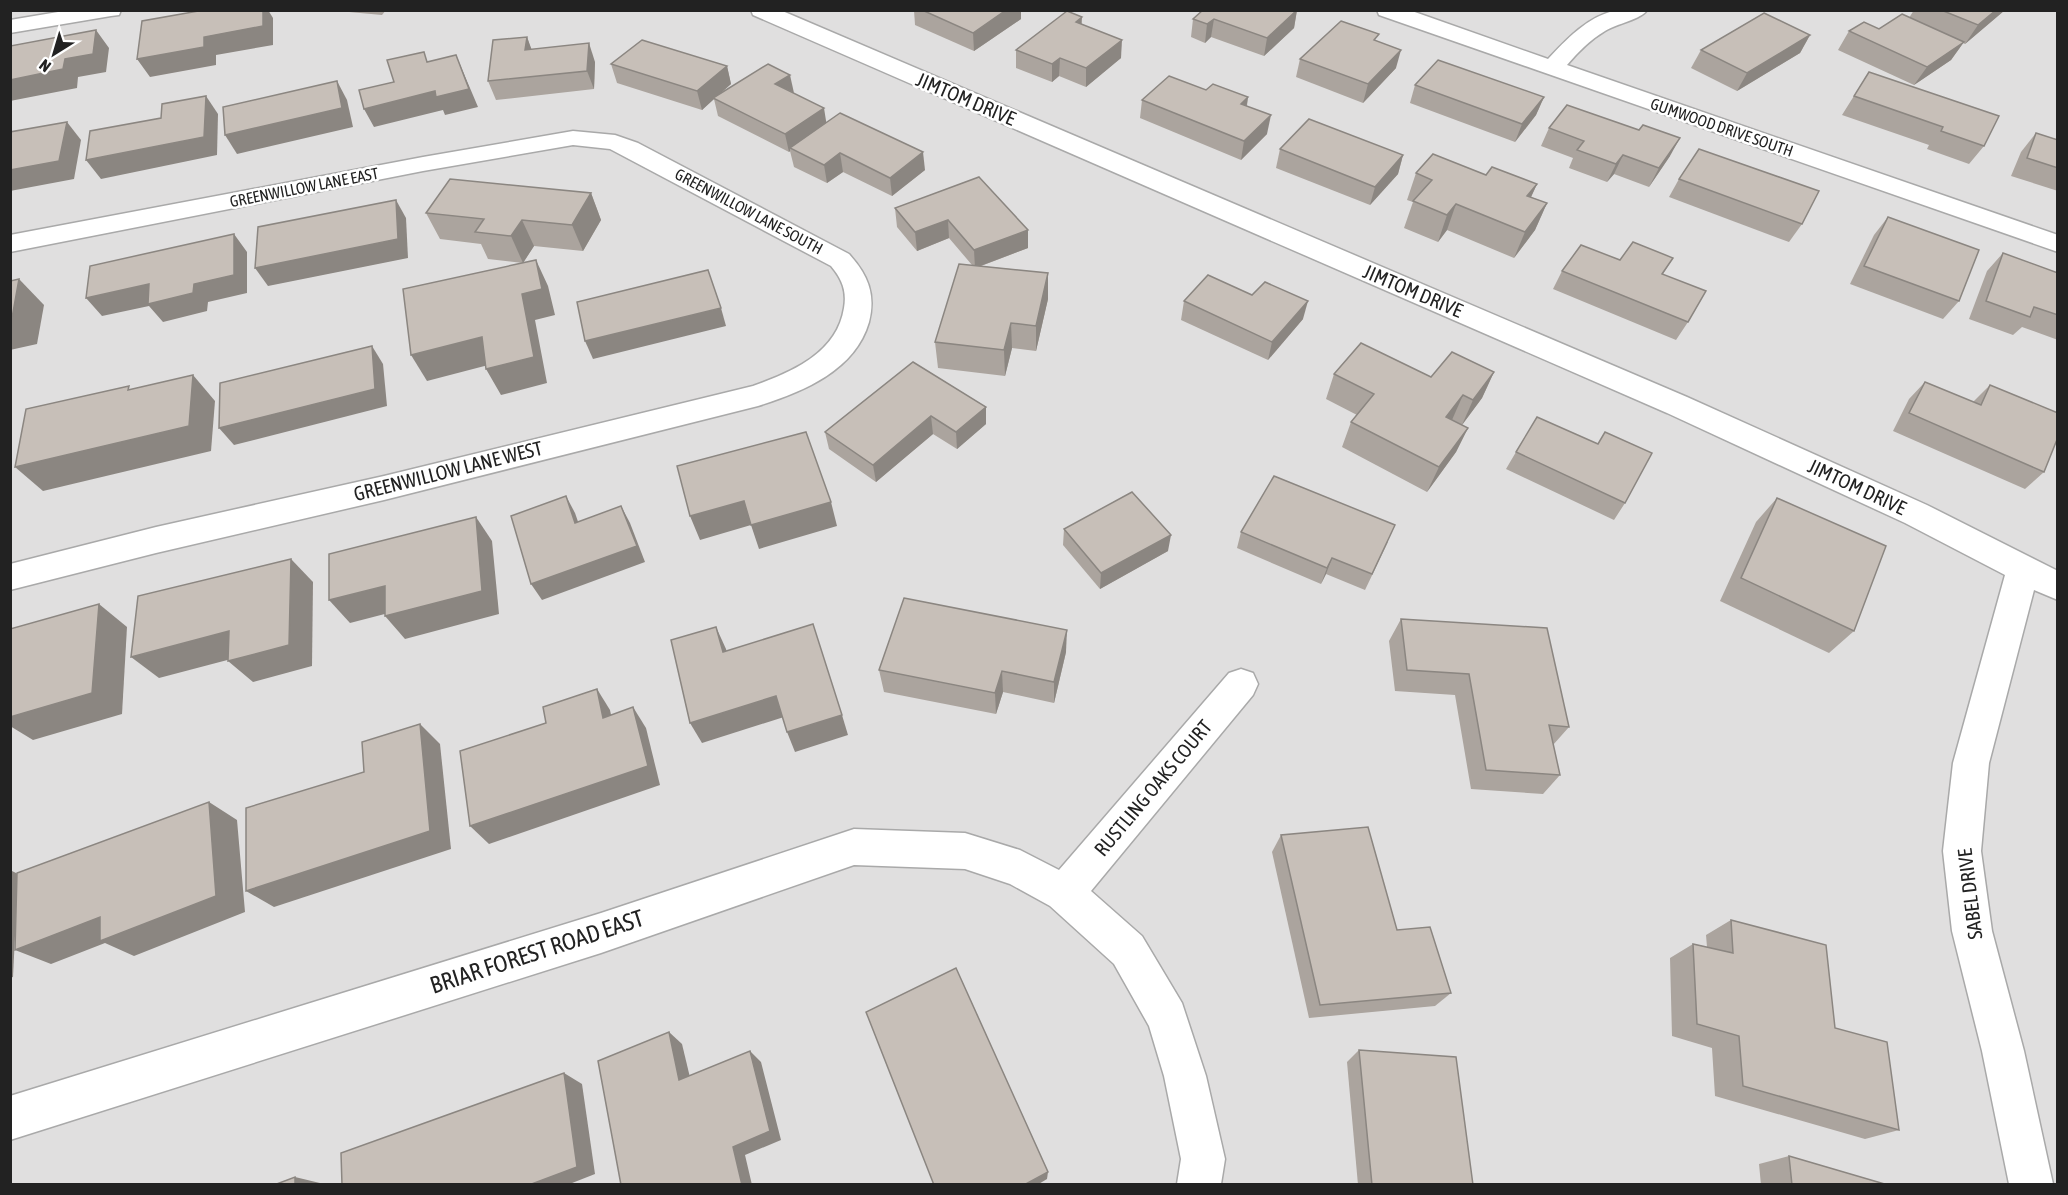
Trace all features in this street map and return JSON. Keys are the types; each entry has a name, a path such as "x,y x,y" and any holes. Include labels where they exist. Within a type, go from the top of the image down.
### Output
{"street":[{"path":"10,27 111,10"},
{"name":"JIMTOM DRIVE","path":"761,10 1677,405 1916,514 2058,587"},
{"name":"GUMWOOD DRIVE SOUTH","path":"1387,10 2058,244"},
{"path":"1552,68 1580,37 1608,20 1637,10"},
{"name":"GREENWILLOW LANE EAST","path":"10,244 435,162 573,138 597,140"},
{"name":"GREENWILLOW LANE SOUTH","path":"597,140 615,142 639,153 840,260 851,271 861,294 857,318"},
{"name":"GREENWILLOW LANE WEST","path":"10,577 156,540 384,488 758,395 787,385 811,372 832,356 850,338 857,318"},
{"name":"SABEL DRIVE","path":"2023,569 1971,763 1962,851 1972,931 2003,1051 2031,1185"},
{"name":"RUSTLING OAKS COURT","path":"1064,893 1241,684"},
{"name":"BRIAR FOREST ROAD EAST","path":"10,1118 601,933 854,847 965,851 1020,869 1064,893 1128,950 1167,1018 1185,1076 1203,1159 1199,1185"}],"shaded area":[{"path":"10,11 2057,11 2057,1184 11,1184"}],"building":[{"path":"204,10 263,10 263,26 204,37 204,47 137,59 142,21"},
{"path":"922,10 1006,10 973,33"},
{"path":"1203,10 1297,10 1267,38 1214,19 1207,24 1193,19"},
{"path":"1941,10 1996,10 1978,25"},
{"path":"1067,11 1082,17 1076,22 1122,40 1086,68 1060,58 1052,64 1016,50"},
{"path":"1764,13 1810,35 1747,73 1701,50"},
{"path":"1902,14 1964,42 1927,67 1849,31 1864,22 1879,29"},
{"path":"1341,21 1379,34 1374,40 1401,50 1368,84 1300,59"},
{"path":"96,30 93,54 65,59 63,69 10,80 10,46"},
{"path":"527,37 525,50 589,43 587,71 488,81 493,40"},
{"path":"642,40 727,66 697,91 611,64"},
{"path":"424,52 427,62 456,55 469,89 436,97 435,91 364,109 359,90 394,82 387,60"},
{"path":"1438,60 1544,97 1522,124 1415,85"},
{"path":"768,64 790,75 775,84 824,108 785,134 713,98"},
{"path":"1869,72 1999,116 1984,146 1941,131 1943,127 1854,96"},
{"path":"1169,76 1206,90 1213,84 1248,97 1241,104 1271,115 1244,141 1142,100"},
{"path":"337,81 342,108 225,135 223,107"},
{"path":"206,96 204,137 86,160 90,131 161,118 162,104"},
{"path":"1567,105 1639,130 1643,125 1680,138 1659,168 1623,155 1616,164 1577,150 1584,141 1549,128"},
{"path":"840,113 923,152 890,178 840,153 824,165 790,148"},
{"path":"1309,119 1403,155 1375,187 1280,149"},
{"path":"67,122 59,161 10,170 10,132"},
{"path":"2036,133 2058,140 2058,168 2027,158"},
{"path":"1699,149 1819,191 1802,224 1679,179"},
{"path":"1433,154 1486,175 1492,167 1537,184 1527,196 1547,203 1525,232 1456,204 1447,215 1413,201 1432,180 1416,173"},
{"path":"979,177 1028,230 974,250 948,220 915,232 895,208"},
{"path":"450,179 591,193 572,225 522,220 511,236 475,232 484,219 426,213"},
{"path":"396,200 398,239 255,268 258,227"},
{"path":"1888,217 1979,250 1959,301 1864,266"},
{"path":"234,234 234,275 194,284 193,293 148,304 149,284 86,298 90,266"},
{"path":"1633,242 1673,258 1662,274 1706,291 1688,322 1562,271 1581,245 1620,260"},
{"path":"2003,253 2058,273 2058,315 2034,307 2030,317 1986,301"},
{"path":"536,260 542,289 522,294 534,357 486,369 482,337 411,355 403,289"},
{"path":"959,264 1048,273 1036,326 1011,323 1004,350 935,342"},
{"path":"708,270 721,308 585,341 577,302"},
{"path":"1208,275 1252,295 1265,282 1308,301 1272,342 1184,301"},
{"path":"19,279 12,318 10,319 10,281"},
{"path":"1361,343 1431,377 1452,352 1494,372 1473,400 1463,395 1446,417 1468,428 1439,467 1351,422 1374,394 1334,374"},
{"path":"372,346 375,389 219,428 220,383"},
{"path":"913,362 986,407 956,432 931,416 873,465 825,432"},
{"path":"193,375 189,426 15,467 26,409 129,386 128,390"},
{"path":"1925,382 1981,405 1990,385 2058,413 2058,437 2044,472 1909,413"},
{"path":"1537,417 1598,444 1605,432 1652,453 1625,503 1516,452"},
{"path":"806,432 831,502 751,525 744,501 690,516 677,466"},
{"path":"1274,476 1395,525 1372,574 1332,558 1327,568 1241,532"},
{"path":"1132,492 1171,535 1101,573 1064,529"},
{"path":"566,496 575,523 621,506 637,546 531,584 511,516"},
{"path":"1777,498 1886,546 1854,631 1741,578"},
{"path":"476,517 482,591 385,616 385,586 329,600 329,554"},
{"path":"291,559 289,645 228,661 229,631 131,657 138,596"},
{"path":"904,598 1067,630 1054,682 1002,671 995,693 879,670"},
{"path":"99,604 92,693 10,717 10,629"},
{"path":"1401,619 1547,628 1569,727 1549,725 1560,775 1486,770 1469,674 1407,670"},
{"path":"813,624 842,715 787,732 776,696 690,723 671,640 716,627 723,652"},
{"path":"597,689 603,718 633,707 648,766 470,826 460,751 546,723 543,707"},
{"path":"420,724 430,831 246,891 246,808 364,772 362,742"},
{"path":"209,802 216,896 100,941 100,917 15,950 17,873"},
{"path":"1368,827 1397,930 1430,927 1451,993 1320,1005 1281,835"},
{"path":"1731,920 1826,945 1835,1028 1887,1042 1899,1130 1743,1086 1739,1036 1697,1024 1693,944 1733,953"},
{"path":"956,968 1048,1172 1024,1185 934,1185 866,1012"},
{"path":"669,1032 679,1080 750,1051 770,1131 733,1147 742,1185 621,1185 598,1061"},
{"path":"1359,1050 1456,1057 1473,1185 1372,1185"},
{"path":"564,1073 577,1167 529,1185 342,1185 341,1153"},
{"path":"1789,1156 1888,1185 1792,1185"},
{"path":"295,1177 295,1185 274,1185"}]}
